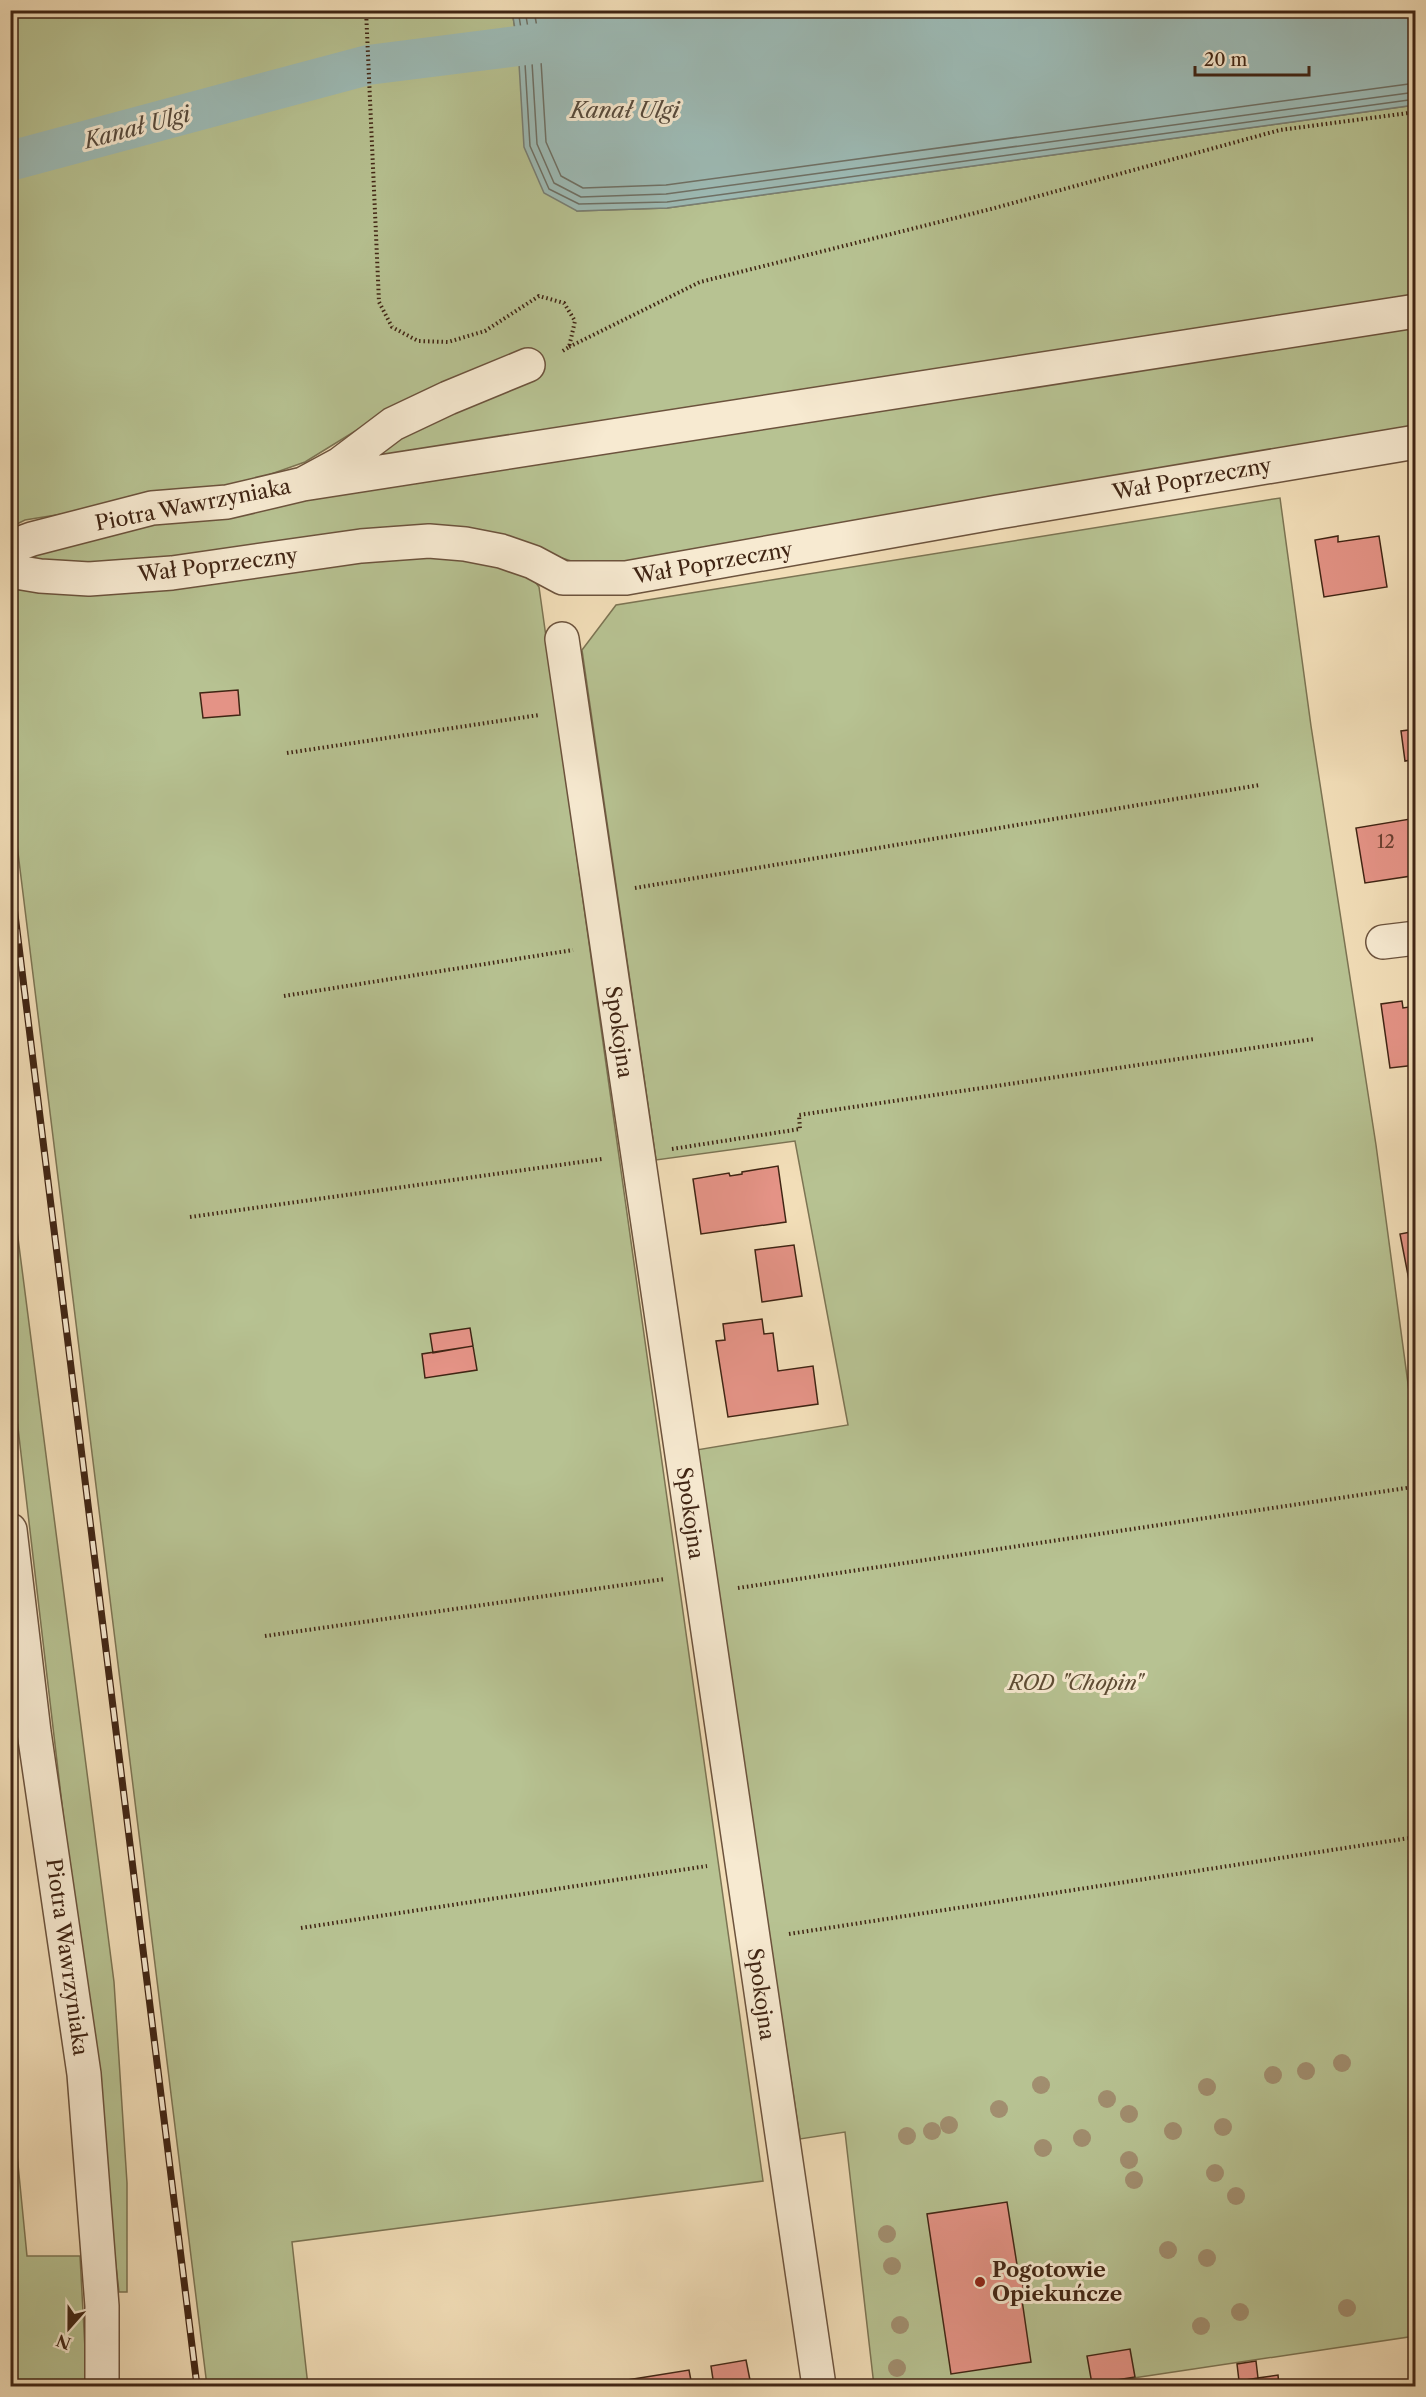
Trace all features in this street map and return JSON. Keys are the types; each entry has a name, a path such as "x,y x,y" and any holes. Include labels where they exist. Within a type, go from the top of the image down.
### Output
{"street":[{"path":"303,484 1416,310"},
{"name":"Piotra Wawrzyniaka","path":"10,547 32,539 152,508 227,502 303,484 340,464 393,424 528,365"},
{"name":"Wał Poprzeczny","path":"10,571 40,576 89,579 172,573 361,546 429,541 465,544 501,551 533,562 562,578 626,578 998,512 1416,442"},
{"name":"Spokojna","path":"562,639 819,2386"},
{"path":"1383,942 1416,938"},
{"name":"Piotra Wawrzyniaka","path":"10,1530 34,1732 84,2074 102,2306 102,2386"}],"path":[{"path":"366,10 379,302 392,327 418,341 448,342 485,331 539,296 564,303 575,321 568,347"},
{"path":"528,365 544,364 568,347 700,282 991,209 1280,130 1416,112"},
{"path":"287,753 572,709"},
{"path":"599,894 1260,785"},
{"path":"284,996 607,945"},
{"path":"190,1217 800,1129 799,1115 1314,1039"},
{"path":"265,1636 700,1584 1413,1487"},
{"path":"753,1940 1416,1837"},
{"path":"301,1928 741,1861"}],"green space":[{"path":"10,11 512,11 518,47 577,211 667,208 1415,105 1415,442 626,578 520,545 107,570 17,560 167,517 311,494 370,422 305,462 237,486 25,520 11,527"},
{"name":"ROD \"Chopin\"","path":"1280,498 1311,726 1376,1145 1415,1436 1415,2336 1080,2386 874,2386 845,2132 800,2139 696,1450 848,1425 795,1141 656,1160 582,650 616,605"},
{"path":"445,552 531,576 539,587 763,2181 292,2242 308,2386 207,2386 11,796 10,588 30,591"},
{"path":"10,1176 114,1982 127,2183 127,2292 119,2292 11,1368"},
{"path":"10,2083 27,2256 80,2256 87,2386 11,2386"}],"water":[{"name":"Kanał Ulgi","path":"512,11 1415,11 1415,105 667,208 577,211 544,193 524,147 518,47"}],"building":[{"path":"1338,536 1338,542 1379,536 1387,587 1324,597 1315,540"},
{"path":"238,690 240,715 203,718 200,693"},
{"path":"1416,729 1416,759 1405,761 1401,731"},
{"path":"1410,819 1415,857 1409,858 1411,876 1365,883 1356,828"},
{"path":"1402,1001 1403,1008 1416,1006 1416,1065 1390,1068 1381,1004"},
{"path":"778,1166 786,1222 701,1234 693,1179 729,1173 730,1176"},
{"path":"1416,1231 1416,1311 1415,1311 1400,1234"},
{"path":"794,1245 802,1296 762,1302 755,1250"},
{"path":"762,1319 764,1334 773,1333 778,1371 813,1366 818,1404 728,1417 716,1341 725,1340 723,1324"},
{"path":"470,1328 473,1346 433,1353 430,1334"},
{"path":"473,1346 477,1370 425,1378 422,1354"},
{"name":"Pogotowie Opiekuńcze","path":"1007,2202 1018,2271 1021,2271 1024,2292 1021,2293 1031,2362 951,2374 927,2214"},
{"path":"1130,2349 1135,2377 1092,2384 1087,2356"},
{"path":"746,2360 751,2385 714,2386 711,2366"},
{"path":"1256,2361 1258,2378 1239,2381 1237,2364"},
{"path":"689,2370 692,2386 615,2386 615,2382"},
{"path":"1278,2375 1279,2386 1259,2386 1258,2378"},
{"path":"1258,2378 1259,2386 1239,2386 1239,2381"}],"waterway":[{"name":"Kanał Ulgi","path":"10,161 368,65 573,39"}],"railway":[{"path":"10,874 197,2386"}],"place":[{"name":"Pogotowie Opiekuńcze","path":"980,2282"}]}
